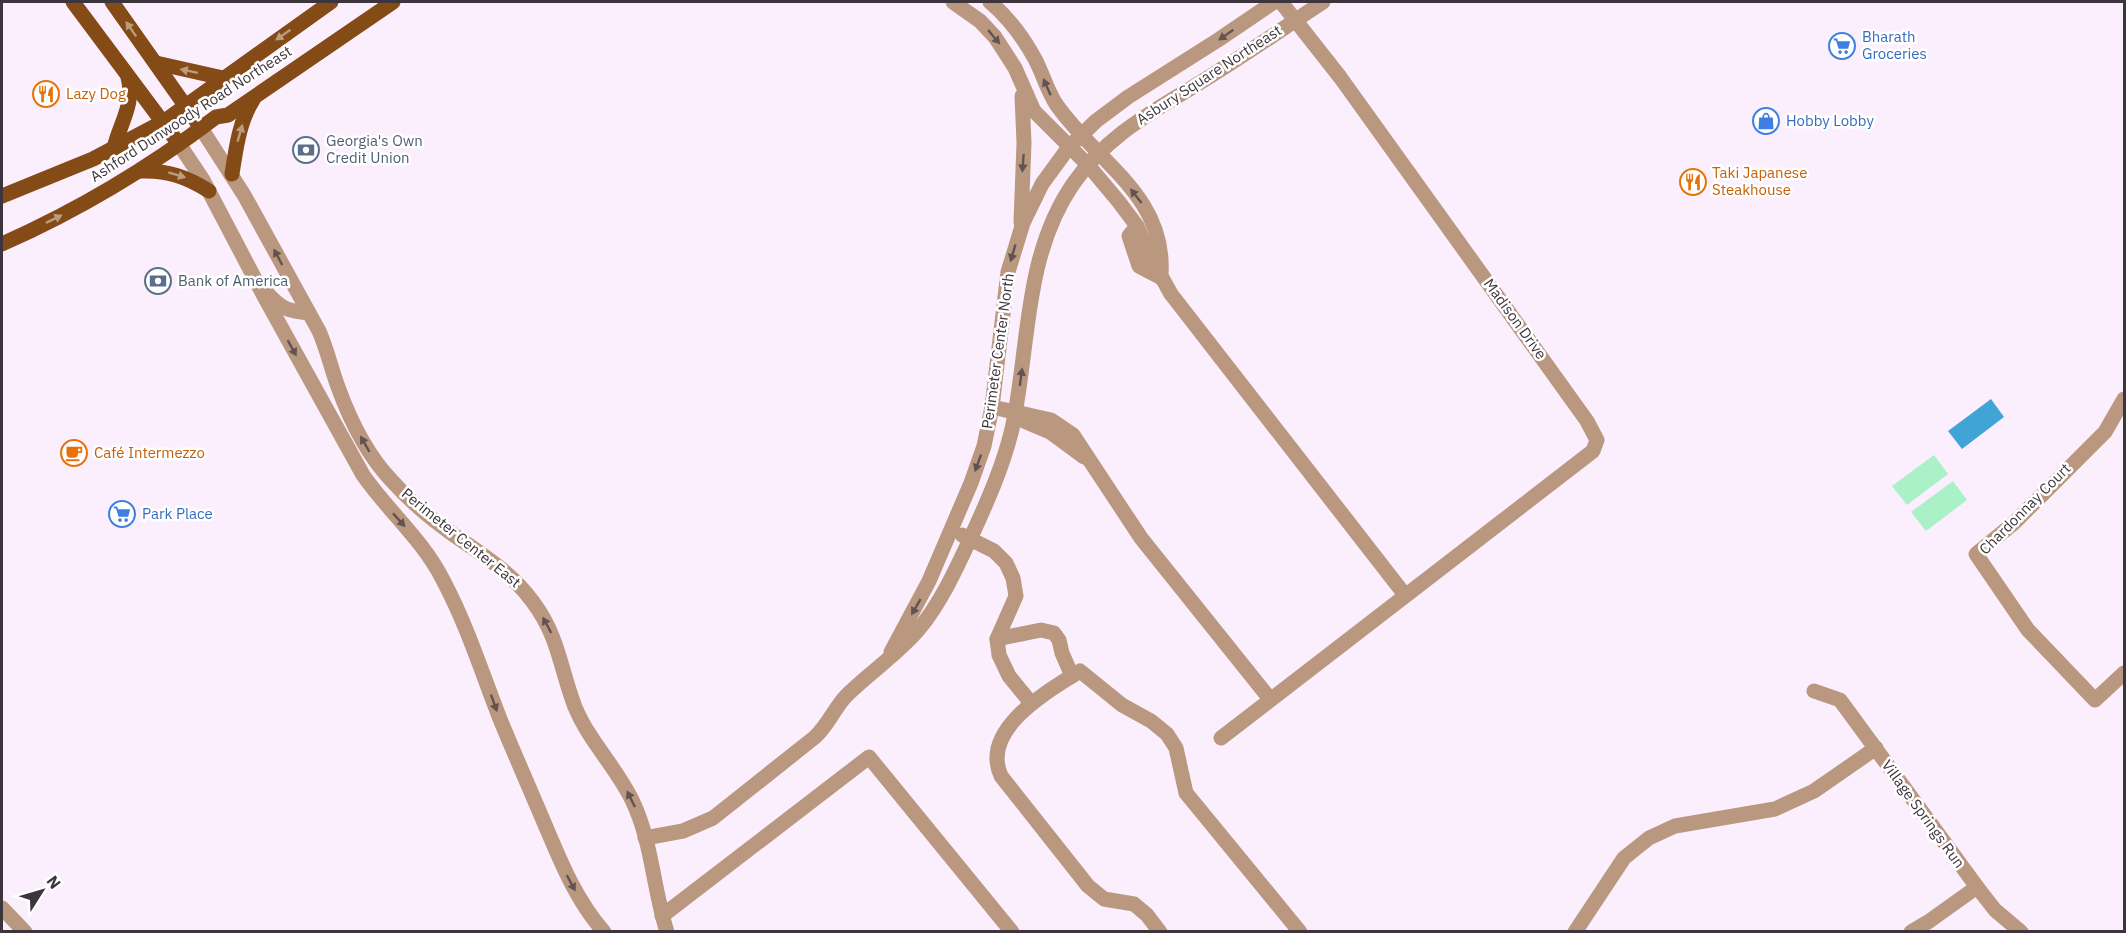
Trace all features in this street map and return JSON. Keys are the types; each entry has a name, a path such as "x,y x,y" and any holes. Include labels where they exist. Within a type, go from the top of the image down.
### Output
{"main road":[{"path":"73,2 179,144"},
{"path":"112,2 201,128"},
{"name":"Ashford Dunwoody Road Northeast","path":"2,196 114,148 163,122 331,2"},
{"name":"Ashford Dunwoody Road Northeast","path":"2,244 65,214 141,171 216,117 228,115 393,2"},
{"path":"156,63 223,78"},
{"path":"114,148 130,103 127,74"},
{"path":"232,174 237,142 247,110 257,94"},
{"path":"141,171 160,171 183,176 209,191"}],"street":[{"path":"953,2 980,21 995,37 1010,60 1034,111 1088,165 1137,226 1160,277 1189,318 1405,595"},
{"path":"990,2 1016,27 1036,60 1052,97 1065,116 1140,200 1151,217 1161,247 1160,277"},
{"name":"Asbury Square Northeast","path":"1069,147 1128,97 1274,2"},
{"name":"Madison Drive","path":"1221,738 1593,451 1597,440 1587,421 1462,246 1340,77 1281,2"},
{"name":"Asbury Square Northeast","path":"1099,152 1131,125 1208,78 1323,2"},
{"path":"1021,84 1024,143 1021,229"},
{"name":"Perimeter Center East","path":"201,128 232,174 309,313 327,349 343,400 371,455 414,503 443,527 506,572 525,591 538,609 557,645 571,696 580,718 594,744 624,786 638,814 667,932"},
{"name":"Perimeter Center East","path":"179,144 195,166 347,447 370,485 426,552 443,579 480,663 500,719 565,872 583,905 604,932"},
{"name":"Perimeter Center North","path":"888,657 923,594 984,446 992,407 1006,285 1021,229 1042,184 1069,147"},
{"name":"Perimeter Center North","path":"645,838 693,828 721,813 815,737 847,696 911,638 927,619 951,580 970,539 993,488 1007,445 1014,414 1034,278 1051,224 1065,197 1099,152"},
{"path":"254,277 275,303 288,311 309,313"},
{"name":"Chardonnay Court","path":"2124,399 2105,432 2014,523 1976,554 2028,630 2095,700 2124,673"},
{"path":"992,407 1014,414 1043,417 1064,427 1082,445 1089,460 1141,538 1270,699"},
{"path":"347,447 421,522 433,528 443,527"},
{"path":"951,530 994,551 1006,564 1013,578 1016,596 997,639 999,655 1002,665 1031,703"},
{"path":"997,639 1041,630 1054,633 1059,640 1072,676"},
{"path":"1160,932 1147,915 1134,904 1104,898 1088,886 1000,776 996,760 1003,734 1031,703 1080,671 1122,705 1151,721 1167,734 1176,748 1186,793 1300,932"},
{"path":"1814,691 1840,700 1876,748"},
{"name":"Village Springs Run","path":"1575,932 1624,858 1648,838 1675,826 1775,809 1814,791 1876,748 1977,887 1995,909 2022,932"},
{"path":"662,916 868,757 1012,932"},
{"path":"1911,932 1977,887"},
{"path":"2,908 25,932"}],"green space":[{"path":"1934,455 1948,474 1907,505 1892,486"},
{"path":"1953,481 1967,500 1926,531 1911,512"}],"water":[{"path":"1991,399 2004,417 1962,449 1948,431"}],"place":[{"name":"Bharath Groceries","path":"1842,46"},
{"name":"Lazy Dog","path":"46,94"},
{"name":"Hobby Lobby","path":"1766,121"},
{"name":"Georgia's Own Credit Union","path":"306,150"},
{"name":"Taki Japanese Steakhouse","path":"1693,182"},
{"name":"Bank of America","path":"158,281"},
{"name":"Café Intermezzo","path":"74,453"},
{"name":"Park Place","path":"122,514"}]}
